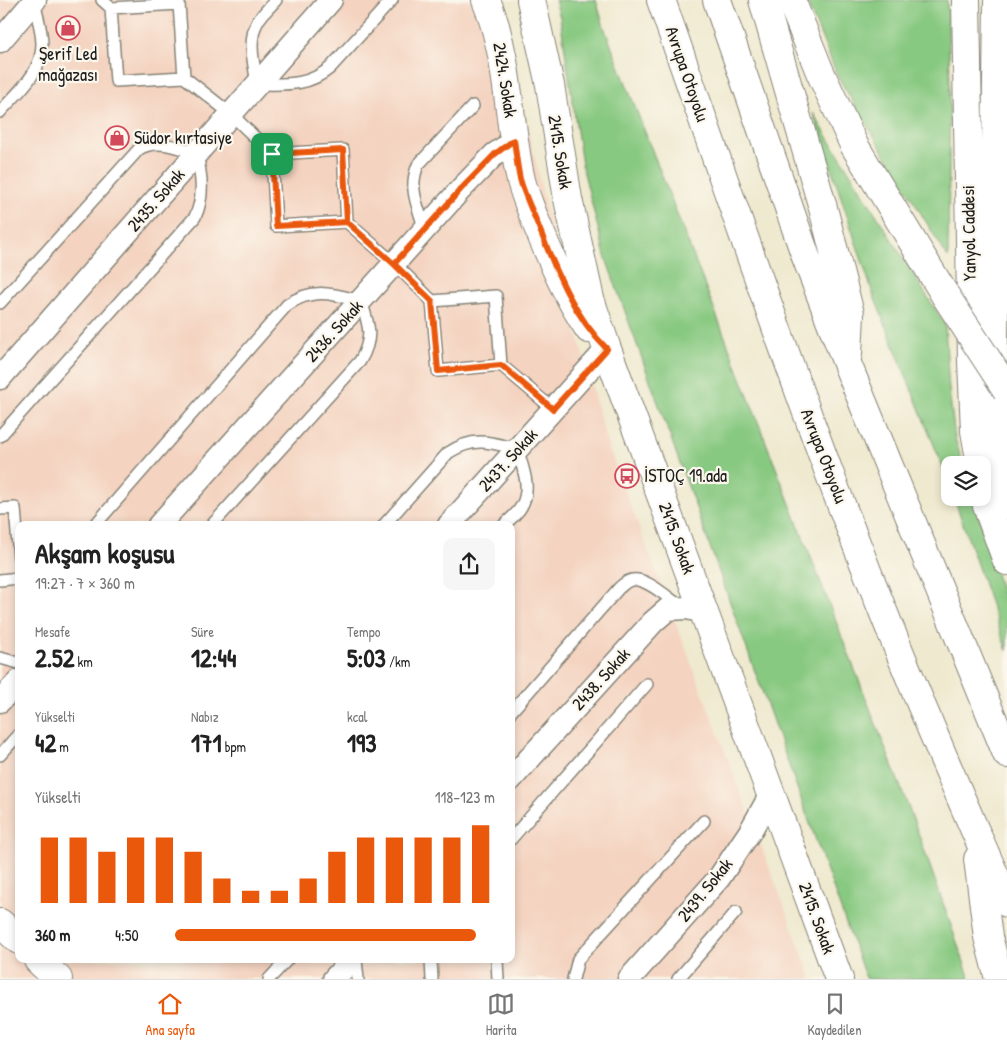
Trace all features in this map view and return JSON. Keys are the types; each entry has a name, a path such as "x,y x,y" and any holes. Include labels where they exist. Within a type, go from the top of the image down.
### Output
{"main road":[{"name":"2424. Sokak","path":"486,0 498,36 510,104 520,179 564,287 596,338 607,349"},
{"name":"2415. Sokak","path":"530,0 550,85 568,199 590,299 694,610 771,794 839,979"},
{"name":"Avrupa Otoyolu","path":"661,0 747,246 828,468 910,678 1007,903"},
{"path":"716,0 806,257 848,366 1007,754"},
{"path":"762,0 823,208 850,314 848,366"},
{"path":"791,0 824,81 854,146 945,294 1007,390"},
{"name":"Yanyol Caddesi","path":"966,0 972,362 975,431 979,456"},
{"path":"998,0 993,418 1007,504"},
{"path":"987,506 1007,561"},
{"path":"975,832 988,937 998,979"},
{"path":"0,923 15,936"}],"street":[{"path":"0,41 33,0"},
{"name":"2435. Sokak","path":"0,378 331,0"},
{"name":"2436. Sokak","path":"163,521 461,189 495,154 514,140"},
{"name":"2437. Sokak","path":"453,521 607,349"},
{"name":"2438. Sokak","path":"515,775 652,622 668,609 694,610"},
{"path":"0,701 15,684"},
{"name":"2439. Sokak","path":"629,979 718,878 751,830 771,794"},
{"path":"334,979 348,963"}],"lane":[{"path":"0,112 35,72 39,63 42,43 33,0"},
{"path":"276,0 254,28 252,48 257,84 304,82 322,75 392,0"},
{"path":"184,76 179,4 106,4 116,81 184,76 231,114 272,154 276,226 347,222 432,301 438,371 501,365"},
{"path":"425,230 413,188 418,165 473,106"},
{"path":"0,303 139,149 154,143 197,153 202,191 201,202 195,217 0,436"},
{"path":"272,154 343,150 347,222"},
{"path":"99,521 288,305 296,299 317,293 330,293 361,301 369,326 369,335 368,343 360,361 216,521"},
{"path":"432,301 496,296 501,365 553,409"},
{"path":"388,521 448,453 458,447 477,441 517,449 525,473 526,490 520,508 508,521"},
{"path":"0,509 15,508 16,521"},
{"path":"0,580 15,578"},
{"path":"515,707 619,588 629,580 641,580 694,610"},
{"path":"0,658 15,663"},
{"path":"515,834 646,684"},
{"path":"0,754 15,738"},
{"path":"573,979 578,959 704,821"},
{"path":"678,979 736,912"},
{"path":"269,979 284,963"},
{"path":"356,963 358,979"},
{"path":"431,963 432,979"},
{"path":"497,963 498,979"}],"shaded area":[{"path":"0,0 497,0 583,356 608,446 812,979 0,979"}],"green space":[{"path":"555,0 596,0 604,27 915,824 970,979 866,979 605,256 582,165 560,17"},
{"path":"806,0 947,0 950,76 948,258 838,77"},
{"path":"813,113 945,325 949,389 955,438 960,456 941,456 941,463 873,294"},
{"path":"957,506 975,506 1007,610 1007,651"}],"place":[{"name":"Şerif Led mağazası","path":"68,28"},
{"name":"Südor kırtasiye","path":"117,138"},
{"name":"İSTOÇ 19.ada","path":"627,476"}],"route":[{"path":"272,154 276,226 347,222 394,264 461,189 495,154 514,140 520,179 550,256 564,287 585,322 596,338 607,349 553,409 501,365 438,371 432,301 347,222 343,150 272,154"}]}
